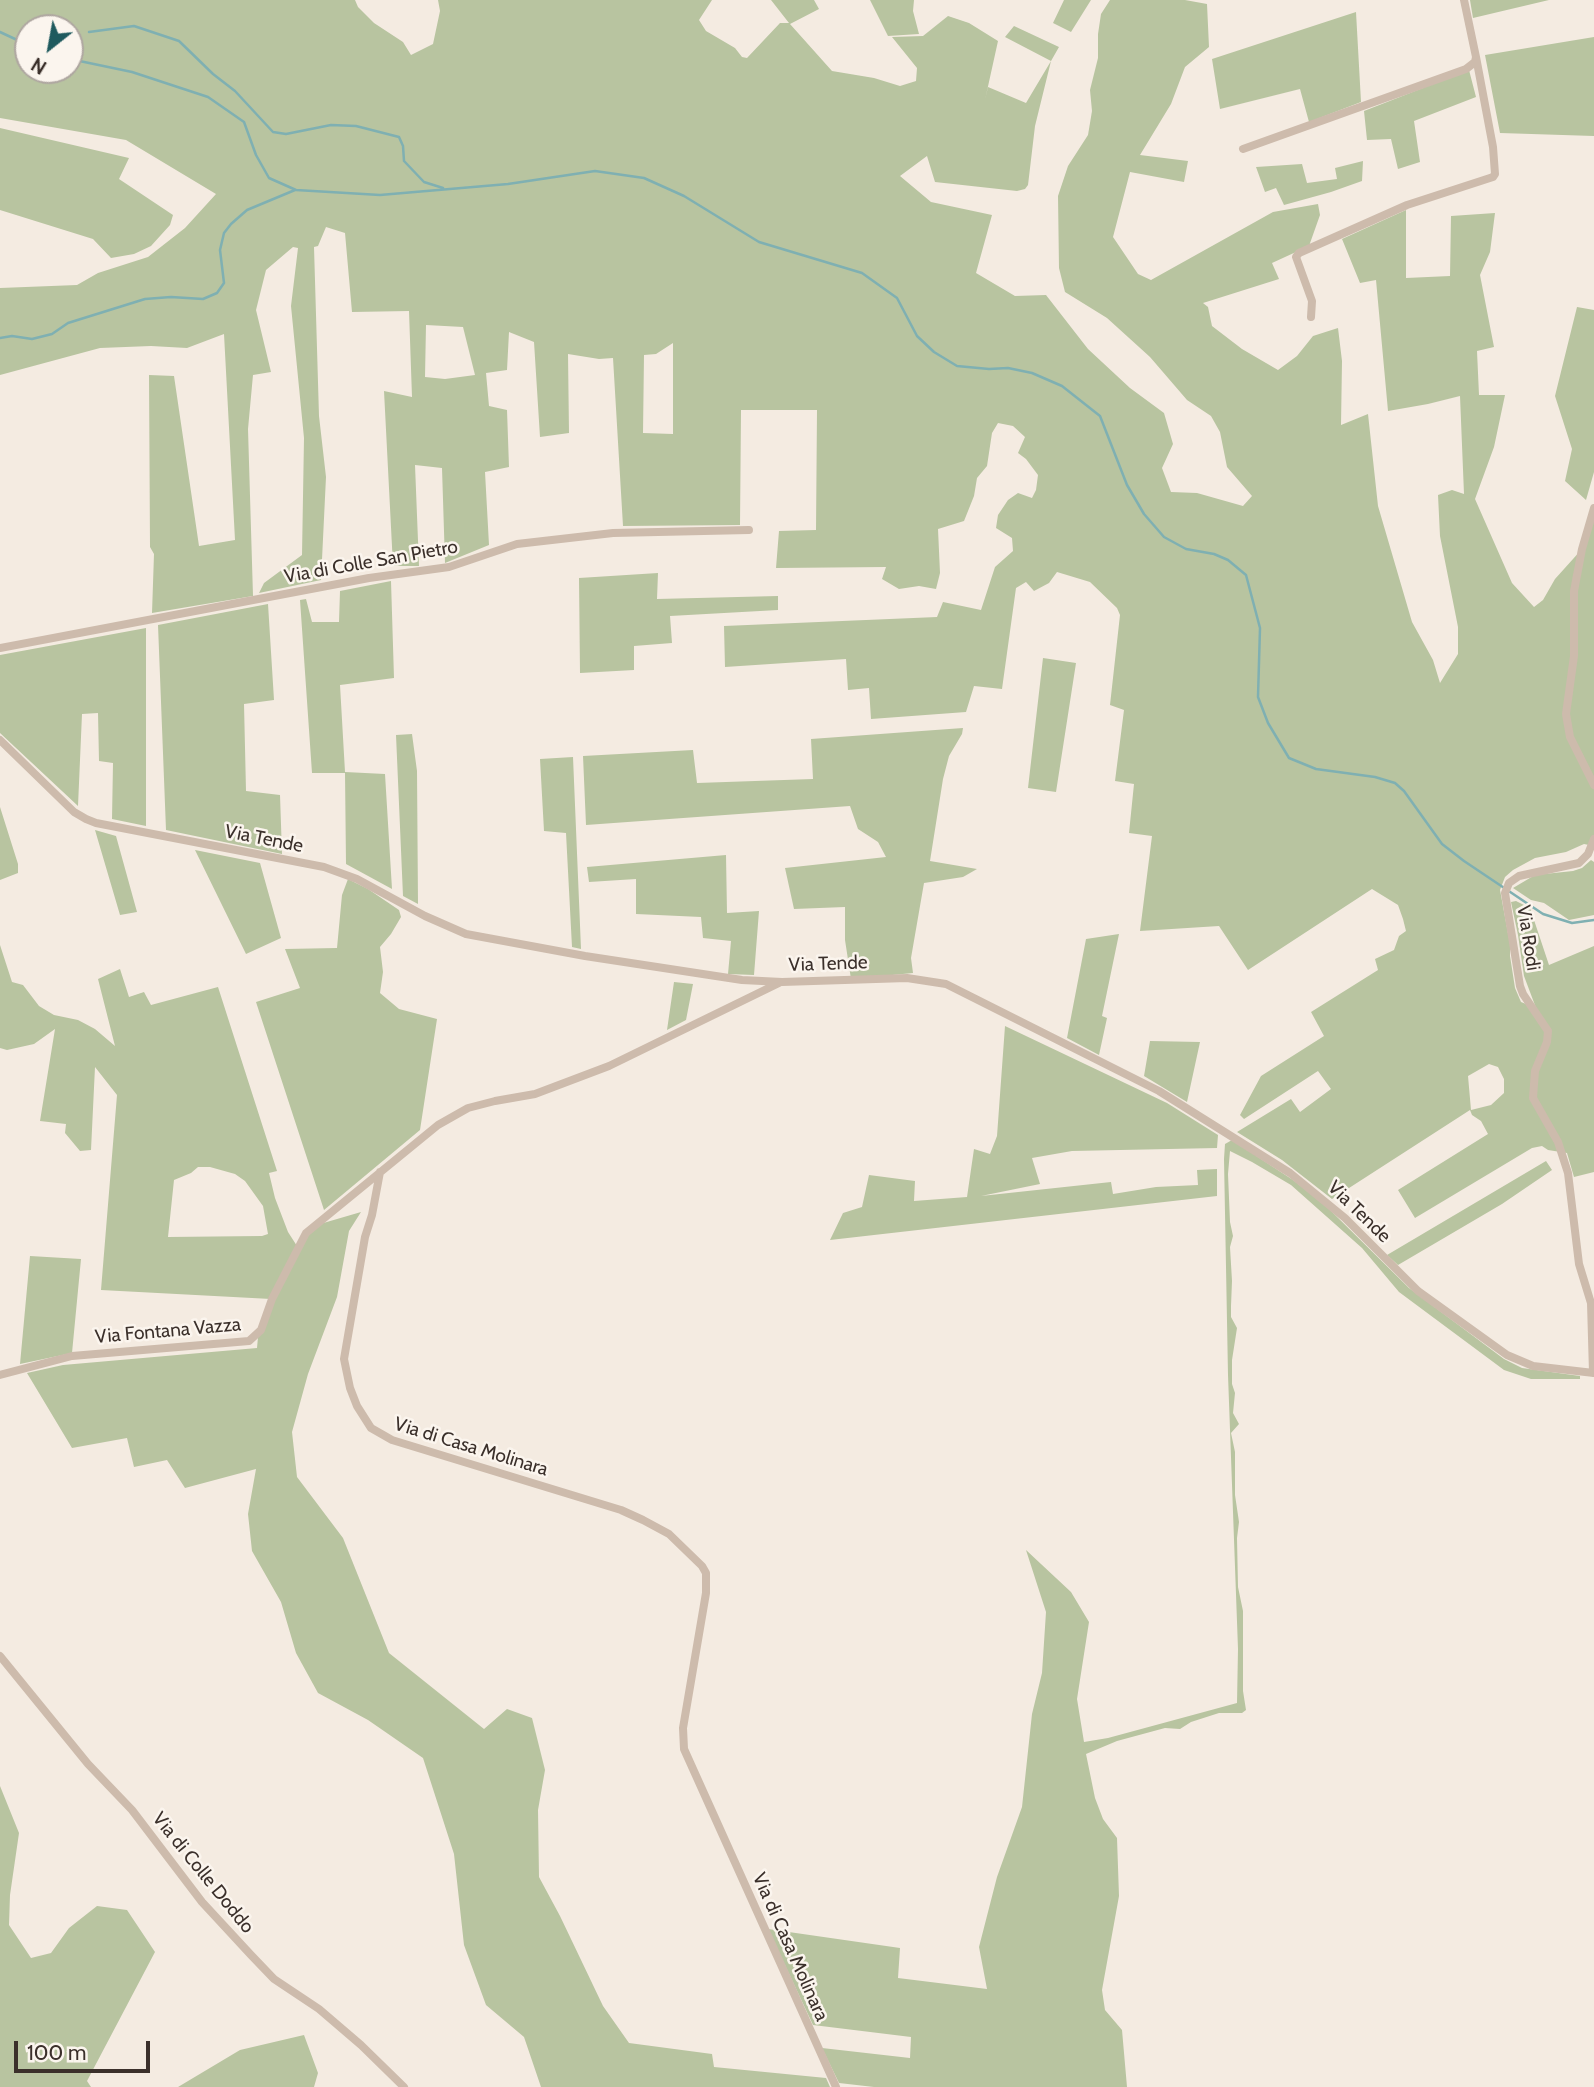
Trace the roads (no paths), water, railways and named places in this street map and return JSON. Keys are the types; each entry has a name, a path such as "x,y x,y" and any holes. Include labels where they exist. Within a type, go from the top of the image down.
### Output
{"street":[{"path":"1311,317 1312,300 1296,257 1298,253 1407,205 1493,177 1495,174 1493,146 1464,0"},
{"path":"1243,149 1466,69 1476,57"},
{"path":"1594,508 1574,591 1575,645 1566,714 1570,737 1594,785"},
{"name":"Via di Colle San Pietro","path":"0,648 369,578 449,567 527,543 613,533 749,530"},
{"name":"Via Tende","path":"0,740 74,812 96,823 324,867 357,879 425,916 466,934 729,978 782,982 907,978 933,981 961,990 1159,1091 1290,1173 1345,1217 1418,1291 1498,1350 1534,1366 1594,1373"},
{"name":"Via Rodi","path":"1594,839 1588,854 1578,863 1525,874 1512,880 1505,892 1520,986 1548,1031 1548,1042 1535,1071 1533,1098 1558,1142 1568,1172 1579,1264 1591,1303 1594,1373"},
{"path":"380,1172 438,1125 468,1108 535,1094 609,1066 782,982"},
{"name":"Via Fontana Vazza","path":"0,1375 72,1356 249,1341 261,1330 272,1299 306,1233 380,1172"},
{"name":"Via di Casa Molinara","path":"380,1172 365,1237 344,1359 357,1406 371,1428 392,1440 621,1510 643,1520 669,1534 702,1566 706,1573 706,1593 683,1728 684,1749 836,2087"},
{"name":"Via di Colle Doddo","path":"0,1656 88,1764 132,1810 202,1902 274,1979 319,2009 404,2087"}],"waterway":[{"path":"89,32 134,26 179,41 235,91 273,132 286,134 331,125 356,126 399,137 404,161 424,182 443,188"},
{"path":"0,32 14,38"},
{"path":"84,62 132,72 208,97 244,122 256,155 269,178 296,190 380,195 508,184 595,171 644,178 684,196 759,242 862,273 897,298 917,336 934,352 957,366 1008,368 1032,373 1062,386 1100,416 1127,485 1144,514 1164,537 1186,549 1214,554 1228,560 1246,575 1260,628 1258,697 1268,723 1289,758 1316,769 1375,777 1395,783 1404,791 1442,844 1464,861 1543,914 1572,923 1594,920"},
{"path":"0,338 12,336 32,339 52,334 68,323 145,299 203,299 217,293 224,283 220,250 224,233 247,210 295,190"}]}
